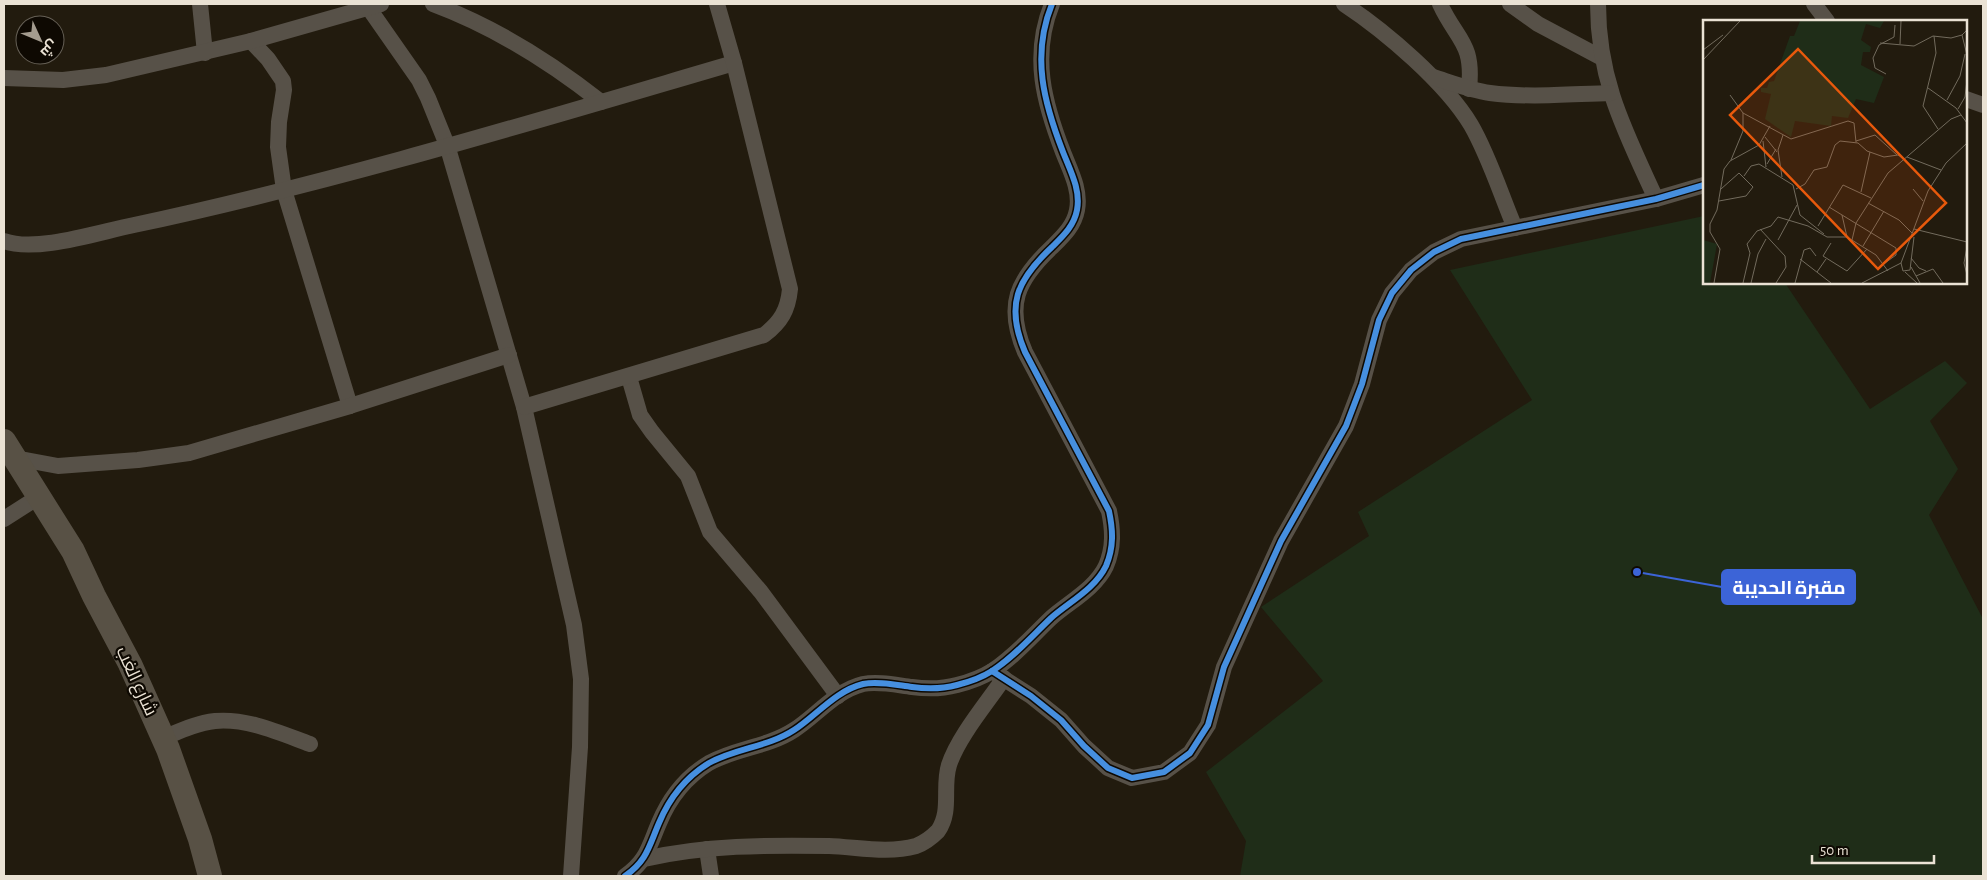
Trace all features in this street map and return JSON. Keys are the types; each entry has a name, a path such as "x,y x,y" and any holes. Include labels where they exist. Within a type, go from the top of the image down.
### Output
{"main road":[{"name":"شارع الغب","path":"8,457 40,496 73,551 94,596 130,664 163,738 200,839 210,876"}],"street":[{"path":"200,4 205,53"},
{"path":"433,4 492,29 530,51 566,75 600,102"},
{"path":"524,407 764,335 776,327 784,316 789,303 790,289 734,63 717,4"},
{"path":"644,858 707,849 831,846 873,849 911,847 928,840 944,820 947,808 949,765 998,675 1094,584 1105,568 1112,549 1113,530 1109,511 1025,352 1018,335 1015,318 1016,301 1021,284 1030,269 1068,232 1074,222 1077,211 1077,188 1049,114 1042,86 1044,36 1052,4"},
{"path":"1344,4 1367,19 1451,98 1472,126 1514,228"},
{"path":"1440,4 1463,41 1470,58 1469,89"},
{"path":"1510,4 1538,24 1602,58"},
{"path":"1598,4 1598,34 1611,93 1619,119 1656,199"},
{"path":"1814,4 1826,20"},
{"path":"4,78 63,80 106,76 251,41 375,5 428,98 447,145 524,407 574,625 581,679 580,747 571,876"},
{"path":"251,41 268,59 283,81 284,90 279,122 278,147 284,190 350,406"},
{"path":"4,241 14,245 25,246 63,240 164,219 284,190 734,63"},
{"path":"1429,76 1469,89 1490,93 1520,95 1611,93"},
{"path":"1967,99 1983,105"},
{"path":"625,876 635,869 644,858 668,804 693,775 710,763 792,732 838,696 863,684 938,688 998,675 1031,696 1061,720 1108,768 1132,778 1164,772 1190,753 1208,725 1224,667 1281,541 1346,426 1362,384 1379,320 1392,293 1411,270 1434,252 1461,239 1656,199 1703,185"},
{"path":"8,457 58,466 138,460 189,453 350,406 509,355"},
{"path":"628,377 640,415 688,476 710,532 761,592 838,696"},
{"path":"4,519 40,496"},
{"path":"163,738 201,724 229,720 252,725 310,744"},
{"path":"707,849 711,876"}],"green space":[{"path":"1703,216 1703,284 1786,284 1870,409 1945,361 1967,383 1930,421 1958,469 1929,515 1983,619 1983,876 1240,876 1246,841 1206,772 1323,681 1261,607 1369,536 1358,512 1532,400 1450,270"}],"cycle path":[{"path":"625,876 643,859 663,814 673,797 693,775 709,763 784,736 853,687 869,683 881,683 917,688 940,688 961,684 984,676 1008,659 1051,618 1089,588 1106,566 1112,539 1109,511 1025,352 1016,320 1018,294 1023,282 1040,259 1068,230 1076,216 1078,203 1072,173 1050,116 1042,79 1042,42 1052,4"},
{"path":"992,671 1031,696 1061,720 1084,746 1108,768 1132,778 1164,772 1190,753 1208,725 1224,667 1281,541 1346,426 1362,384 1379,320 1392,293 1411,270 1434,252 1461,239 1656,199 1703,185"}],"place":[{"name":"مقبرة الحديبة","path":"1637,572"}]}
